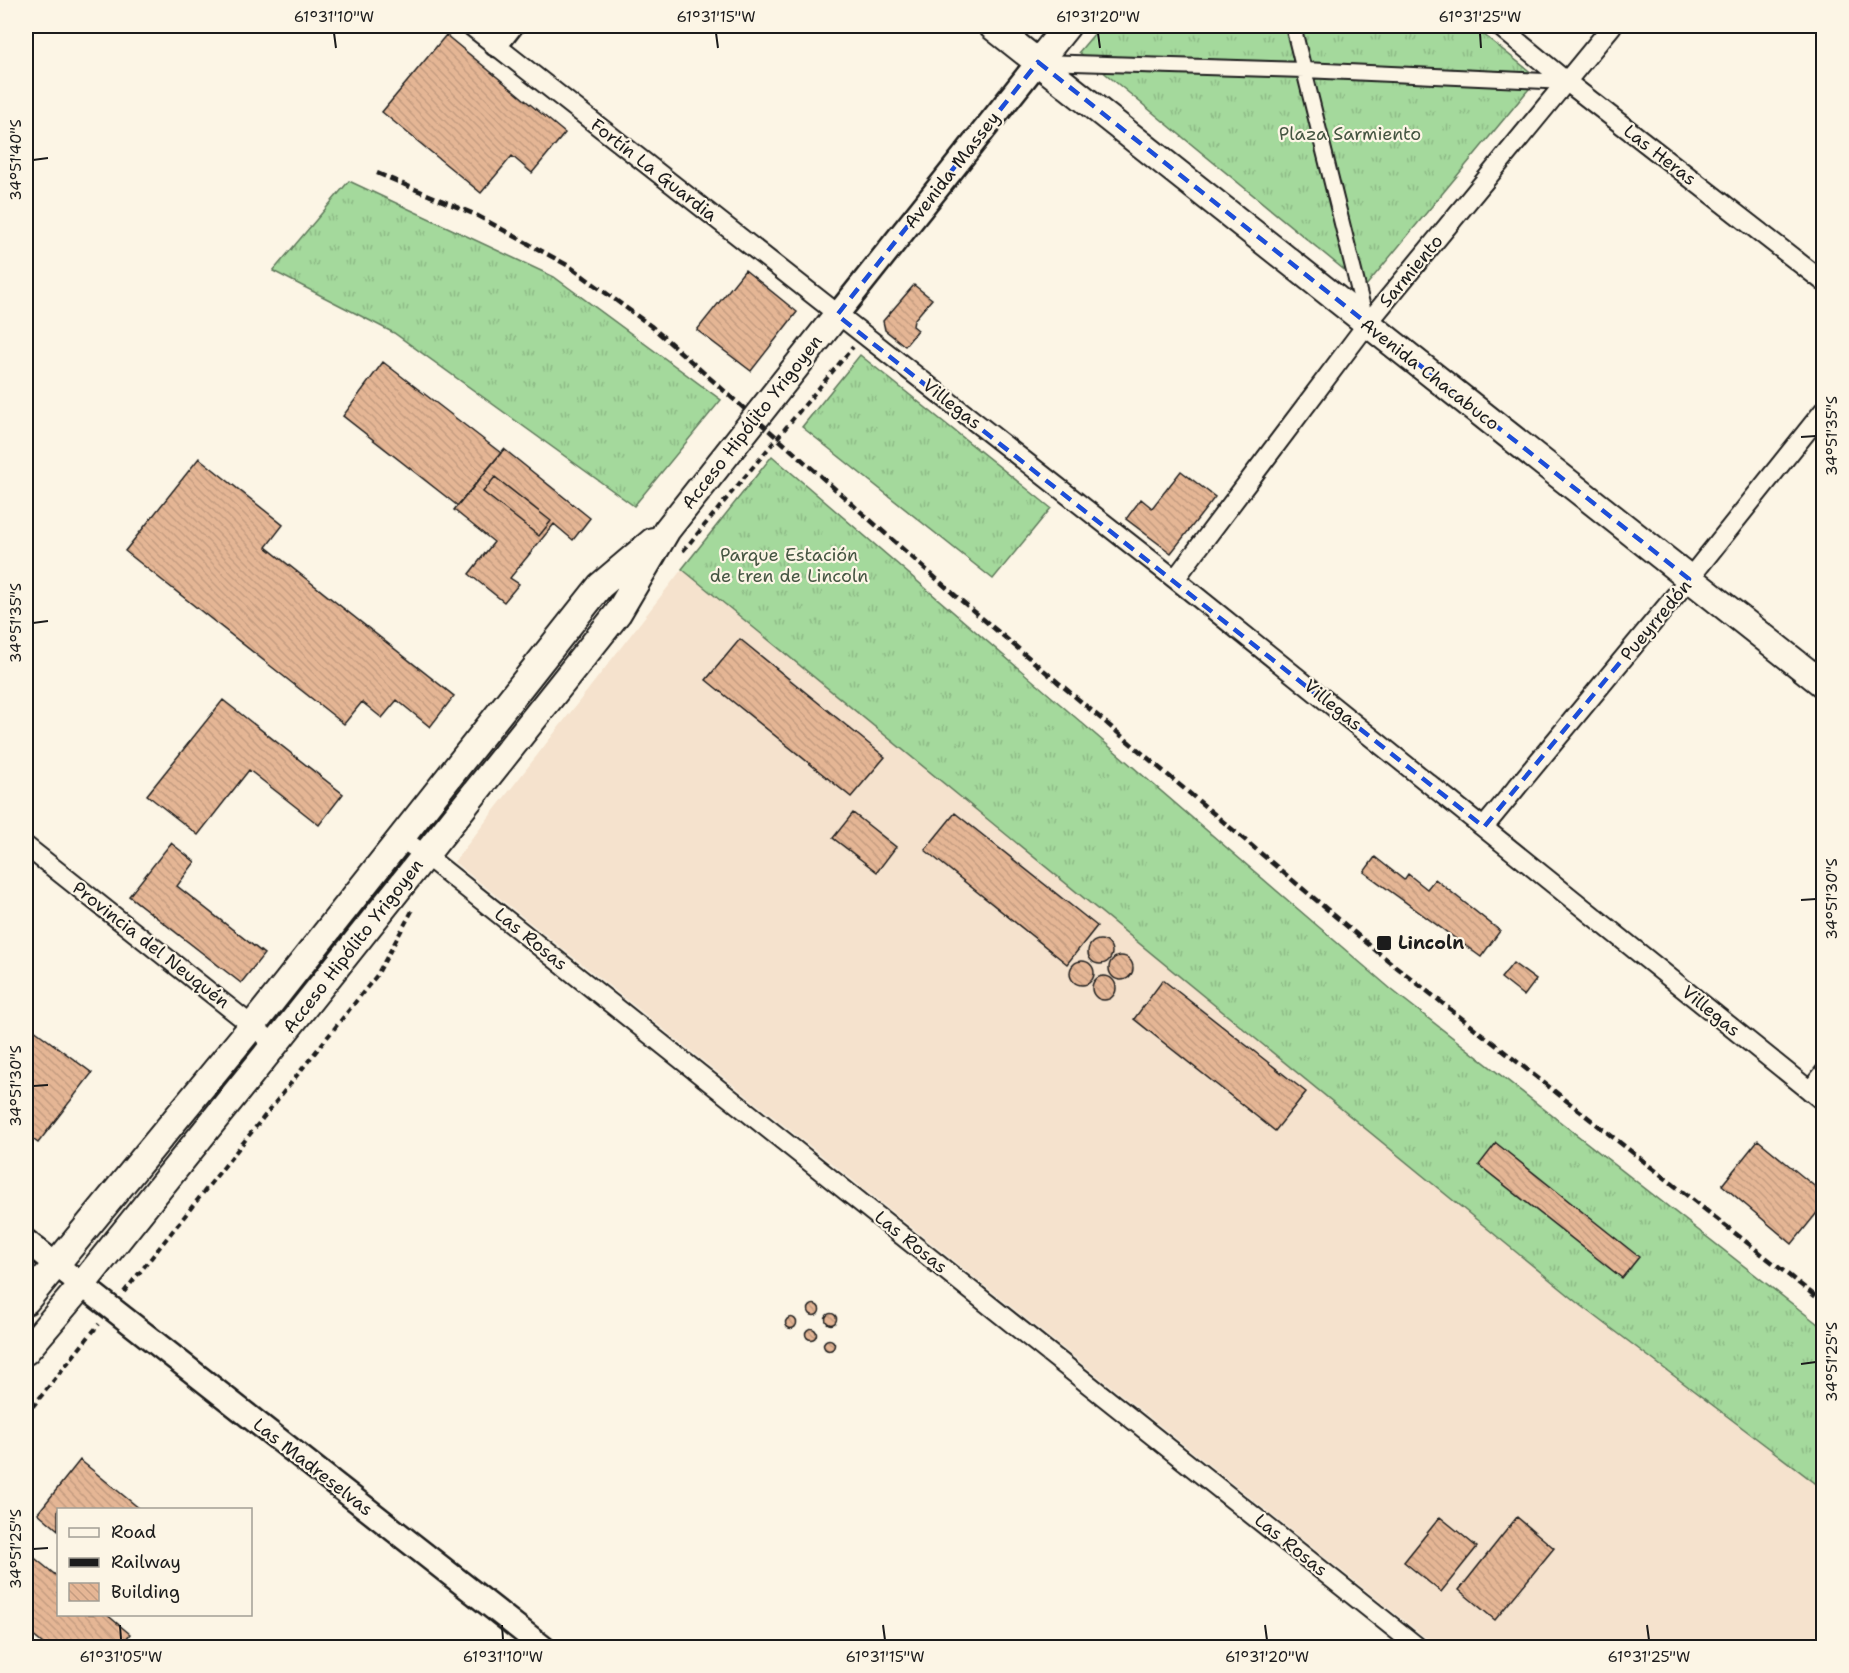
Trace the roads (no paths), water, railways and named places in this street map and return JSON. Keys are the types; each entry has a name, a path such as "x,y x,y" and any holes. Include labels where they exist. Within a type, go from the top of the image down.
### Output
{"main road":[{"name":"Avenida Chacabuco","path":"992,26 1824,685"},
{"name":"Avenida Massey","path":"1038,62 1067,26"},
{"name":"Acceso Hipólito Yrigoyen","path":"26,1351 81,1286 618,613 667,530 837,315"},
{"name":"Acceso Hipólito Yrigoyen","path":"26,1301 253,1025 600,586 667,530"}],"street":[{"path":"487,33 512,26"},
{"path":"1293,26 1367,324"},
{"name":"Las Heras","path":"1499,26 1567,82 1824,282"},
{"name":"Sarmiento","path":"1175,579 1367,324 1612,26"},
{"name":"Fortín La Guardia","path":"487,33 837,315"},
{"path":"1038,62 1304,70 1567,82"},
{"name":"Avenida Massey","path":"837,315 1038,62"},
{"name":"Villegas","path":"837,315 1175,579 1817,1097"},
{"name":"Pueyrredón","path":"1484,827 1689,579 1824,410"},
{"name":"Las Rosas","path":"401,838 1419,1647"},
{"name":"Provincia del Neuquén","path":"26,846 275,1044"},
{"path":"1817,1097 1824,1073"},
{"name":"Las Madreselvas","path":"26,1241 544,1647"}],"railway":[{"path":"377,173 476,215 569,266 651,326 957,597 1380,954 1824,1303"}],"place":[{"name":"Lincoln","path":"1384,943"}],"park label":[{"name":"Plaza Sarmiento","path":"1350,134"},
{"name":"Parque Estación de tren de Lincoln","path":"789,565"}]}
